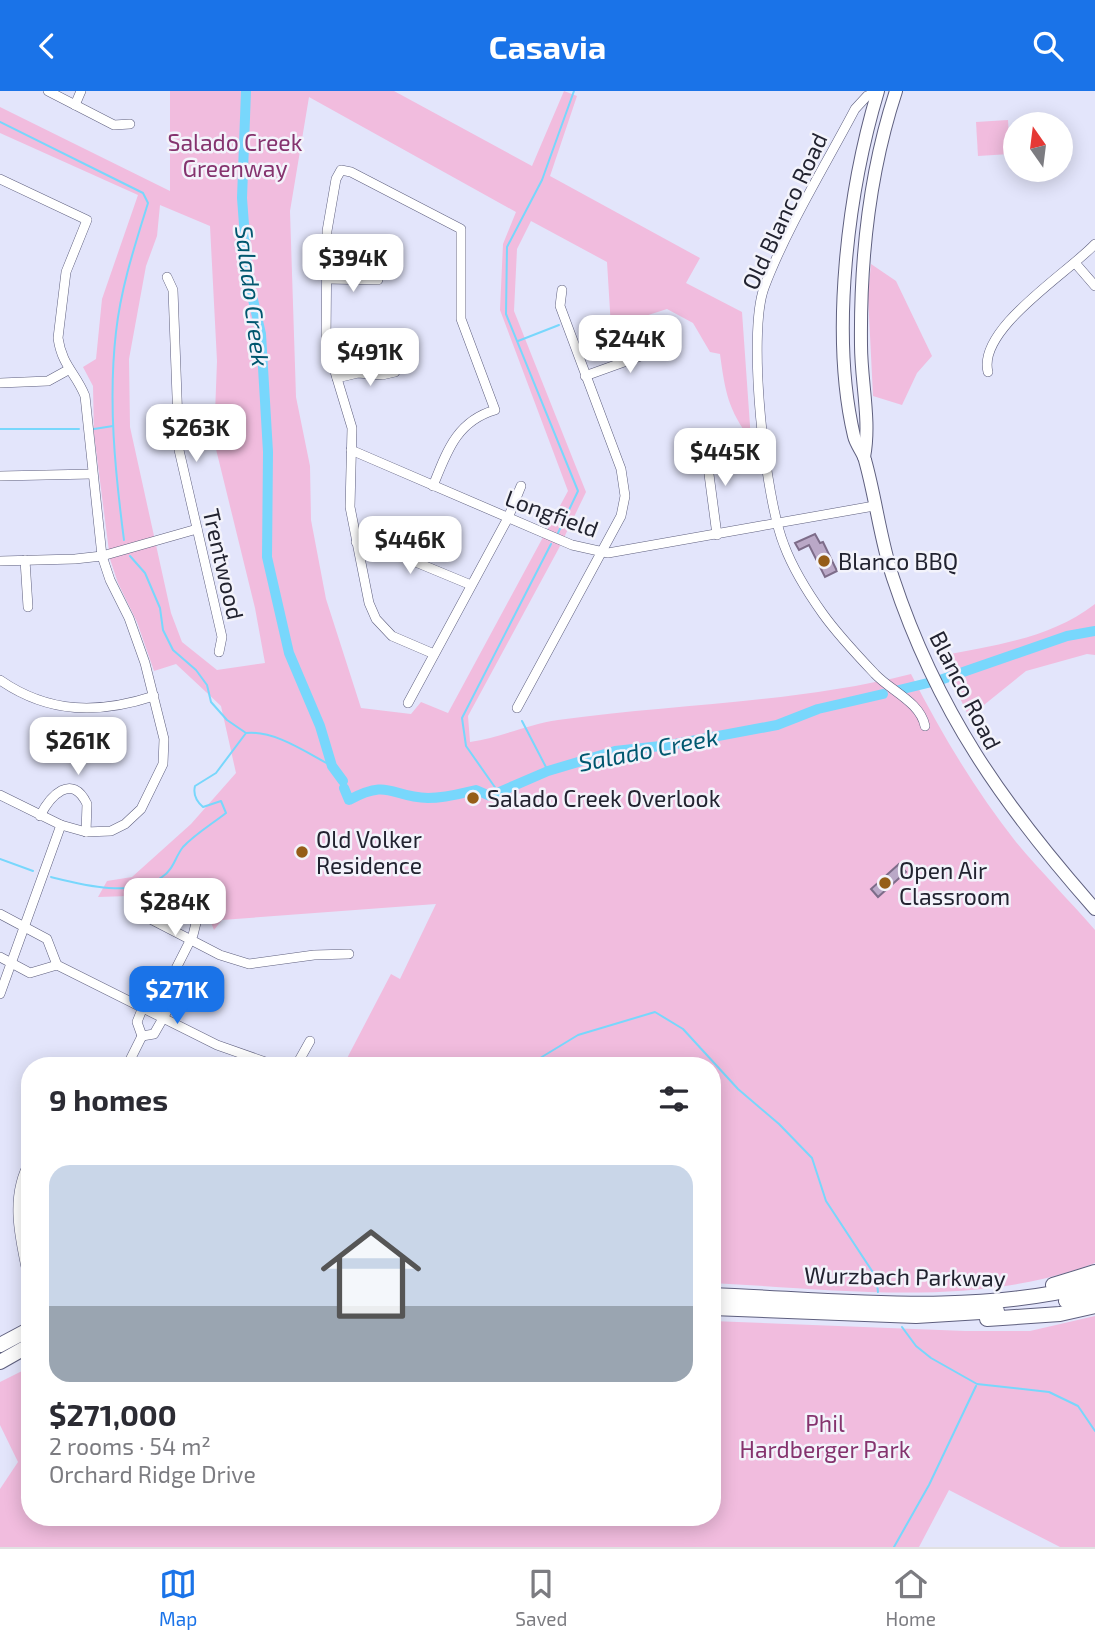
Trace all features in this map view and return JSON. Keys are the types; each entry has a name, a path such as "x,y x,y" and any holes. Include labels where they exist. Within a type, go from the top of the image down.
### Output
{"highway":[{"path":"962,1304 1050,1286 1095,1272"},
{"name":"Wurzbach Parkway","path":"721,1295 962,1304 1004,1302 1095,1284"},
{"name":"Wurzbach Parkway","path":"721,1308 944,1316 1020,1309 1095,1295"},
{"path":"944,1316 990,1319 1030,1317 1095,1306"},
{"path":"0,1345 21,1334"},
{"path":"0,1363 21,1350"}],"main road":[{"name":"Blanco Road","path":"864,457 868,438 861,375 860,295 869,202 885,125 896,91"},
{"name":"Blanco Road","path":"877,92 856,188 845,294 844,339 855,439 864,457 893,577 939,694 964,738 1030,834 1095,909"},
{"path":"877,92 883,99 885,125"}],"street":[{"path":"48,91 114,125 130,124"},
{"path":"75,105 81,91"},
{"name":"Old Blanco Road","path":"877,92 867,96 855,109 801,210 763,290 757,331 759,379 777,524 793,565 828,621 876,675 919,711 925,726"},
{"path":"433,486 455,436 475,418 495,410 461,319 461,229 351,172 341,170 336,179 327,231 326,342 349,413 349,496 356,541 369,603 376,619 392,636 434,654"},
{"path":"0,179 87,220 66,272 58,338 68,370 80,384 85,396 102,556 135,631 154,696 165,753 159,775 141,809 125,824 111,831 86,832 61,825 0,795"},
{"path":"988,372 988,355 1011,318 1076,264 1095,244"},
{"path":"1076,264 1095,286"},
{"name":"Trentwood","path":"167,277 173,290 179,450 222,637 219,652"},
{"path":"327,279 378,280"},
{"path":"517,708 621,516 625,489 621,469 560,306 562,291"},
{"path":"584,376 660,349 672,350"},
{"path":"0,383 48,381 68,370"},
{"path":"337,379 358,373 382,375 395,372"},
{"path":"705,444 717,535"},
{"name":"Longfield","path":"351,450 572,545 601,552 630,550 874,506"},
{"path":"0,476 92,474"},
{"path":"408,703 508,518 521,486"},
{"path":"0,561 102,556 197,529"},
{"path":"356,541 372,544 471,585"},
{"path":"25,560 28,607"},
{"path":"0,680 29,699 63,708 131,703 154,696"},
{"path":"40,816 53,795 65,790 77,792 87,804 86,832"},
{"path":"0,993 61,825"},
{"path":"164,992 191,941 196,923 195,885"},
{"path":"135,911 228,959 249,964 314,954 349,954"},
{"path":"0,914 47,939 57,965 217,1045 251,1057"},
{"path":"0,957 30,973 57,965"},
{"path":"132,1057 142,1036 137,1022 142,1007 153,993 164,992"},
{"path":"142,1036 154,1034 164,1019 170,1006 164,992"},
{"path":"301,1057 310,1041"},
{"path":"21,1181 17,1196 21,1226"}],"green space":[{"name":"Salado Creek Greenway","path":"170,91 394,91 532,166 564,91 577,96 550,176 700,258 686,283 742,312 751,440 737,419 729,400 720,354 710,352 693,323 667,309 611,327 607,262 531,221 517,249 514,311 586,492 559,548 468,716 470,742 558,720 779,697 867,684 911,674 959,761 1001,822 1095,930 1095,1263 1049,1277 954,1291 906,1293 721,1283 721,1057 348,1057 391,974 400,979 436,904 222,920 214,930 203,903 208,883 174,883 129,896 98,897 107,881 132,877 191,824 236,773 221,706 176,664 154,671 110,559 94,434 93,386 83,367 96,359 102,299 138,195 0,133 0,107 170,191","holes":["309,97 516,212 503,244 500,310 568,491 448,713 421,702 411,714 361,708 326,599 311,520 310,466 296,397 290,211","160,205 210,226 217,361 214,441 255,608 265,663 217,670 182,642 171,613 130,427 129,359 146,266 157,236"]},
{"path":"1003,120 1003,154 978,156 976,122"},
{"path":"871,264 896,281 932,356 917,373 902,405 873,396 868,295"},
{"path":"1095,604 1095,655 1087,654 1026,671 969,717 940,656 1040,633 1078,616"},
{"name":"Phil Hardberger Park","path":"1095,1316 1095,1547 1060,1547 949,1490 919,1547 0,1547 0,1489 18,1462 0,1425 0,1382 21,1372 21,1526 721,1526 721,1321 1030,1331"}],"building":[{"name":"Blanco BBQ","path":"815,534 820,543 823,542 837,571 825,577 809,545 799,550 795,543"},
{"name":"Open Air Classroom","path":"899,864 906,872 878,897 871,889"}],"waterway":[{"name":"Salado Creek","path":"246,91 242,198 248,278 261,334 268,452 267,557 289,653 320,726 332,766 343,781"},
{"path":"558,533 578,491 506,314 507,247 542,180 574,91"},
{"path":"0,122 143,193 148,203 121,299 114,358 114,436 124,540"},
{"path":"518,341 559,325"},
{"path":"94,429 113,426"},
{"path":"0,429 79,429"},
{"path":"499,793 466,746 462,718 551,544"},
{"path":"130,556 145,573 160,608 163,630 173,650 196,670 207,685 211,702 227,720 246,733 279,739 332,766"},
{"name":"Salado Creek","path":"899,690 940,680 1067,636 1095,631"},
{"name":"Salado Creek","path":"344,788 349,800 382,789 428,798 447,797 476,790 490,796 548,771 615,751 670,745 777,725 818,709 883,694"},
{"path":"522,721 548,771"},
{"path":"51,877 108,888 137,887 162,877 188,842 226,813 221,801 203,807 194,792 195,786 216,773 246,733"},
{"path":"0,859 33,871"},
{"path":"542,1057 578,1035 655,1012 683,1029 709,1057"},
{"path":"721,1070 812,1158 826,1201 876,1277 878,1292"},
{"path":"902,1327 916,1346 931,1358 977,1384 1049,1392 1078,1406 1095,1431"},
{"path":"894,1547 929,1485 976,1386"}],"place":[{"name":"Blanco BBQ","path":"824,561"},
{"name":"Salado Creek Overlook","path":"473,798"},
{"name":"Old Volker Residence","path":"302,852"},
{"name":"Open Air Classroom","path":"885,883"}]}
